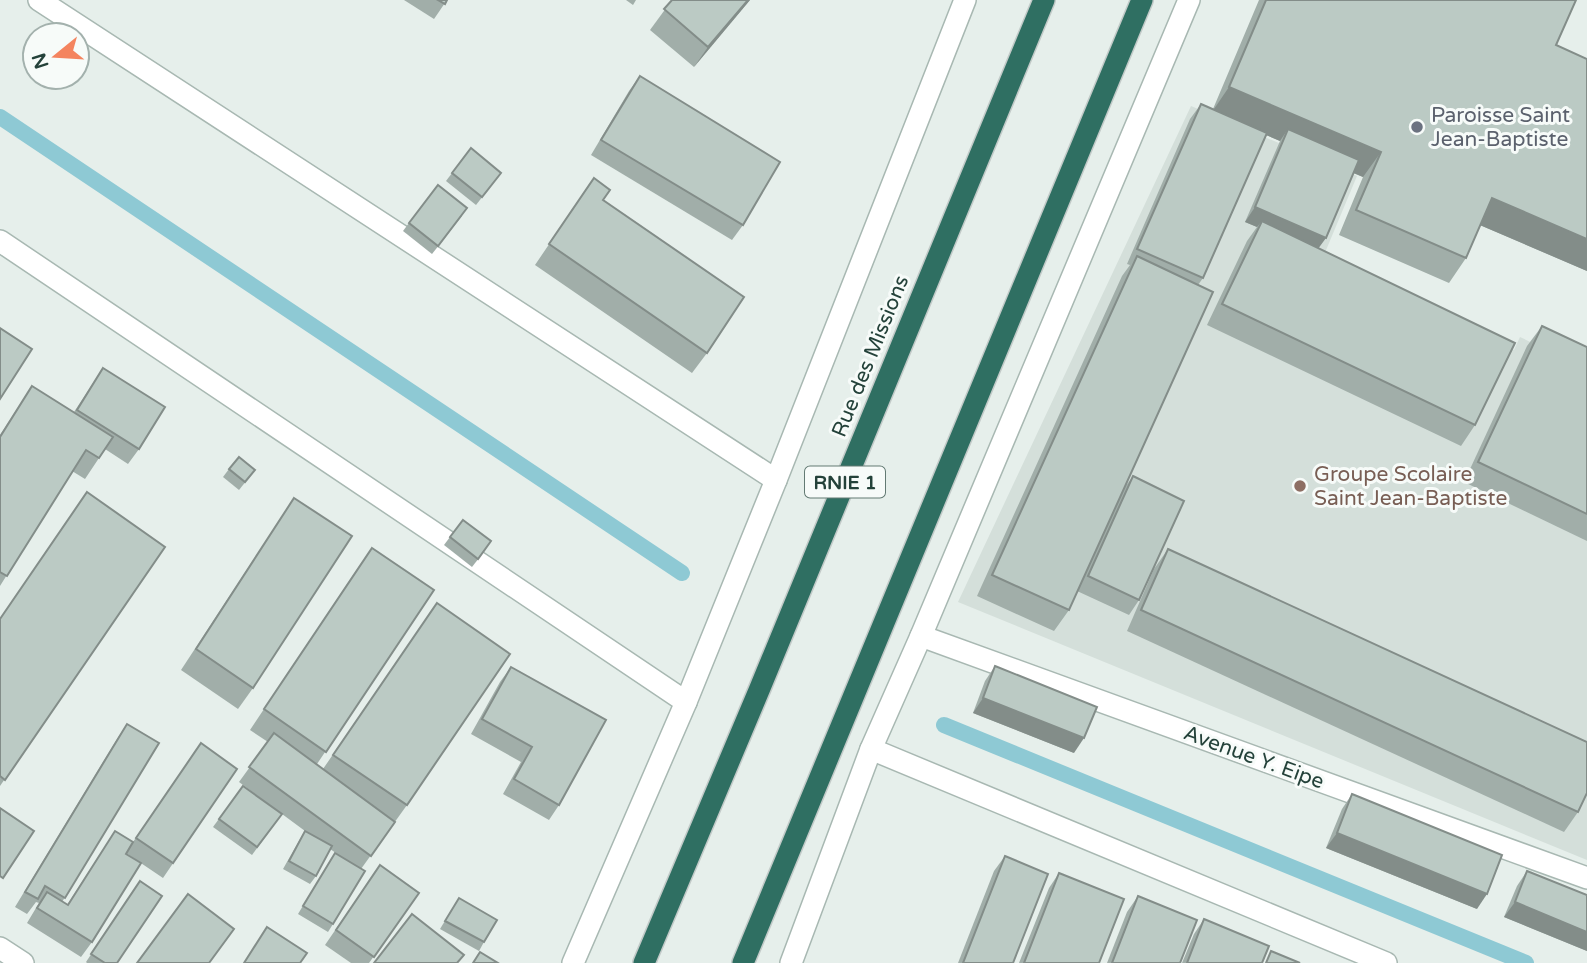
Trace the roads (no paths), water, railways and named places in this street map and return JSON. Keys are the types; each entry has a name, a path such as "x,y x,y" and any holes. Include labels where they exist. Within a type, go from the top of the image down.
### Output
{"highway":[{"name":"Rue des Missions","path":"644,963 766,676 1044,0"},
{"path":"743,963 1142,0"}],"street":[{"path":"39,0 776,480"},
{"path":"573,963 686,702 965,0"},
{"path":"791,963 871,749 1189,0"},
{"path":"0,241 686,702"},
{"name":"Avenue Y. Eipe","path":"921,636 1587,877"},
{"path":"871,749 1386,963"},
{"path":"0,948 23,963"}],"waterway":[{"path":"0,117 682,573"},
{"path":"944,725 1526,963"}],"place":[{"name":"Paroisse Saint Jean-Baptiste","path":"1417,127"},
{"name":"Groupe Scolaire Saint Jean-Baptiste","path":"1300,486"}]}
